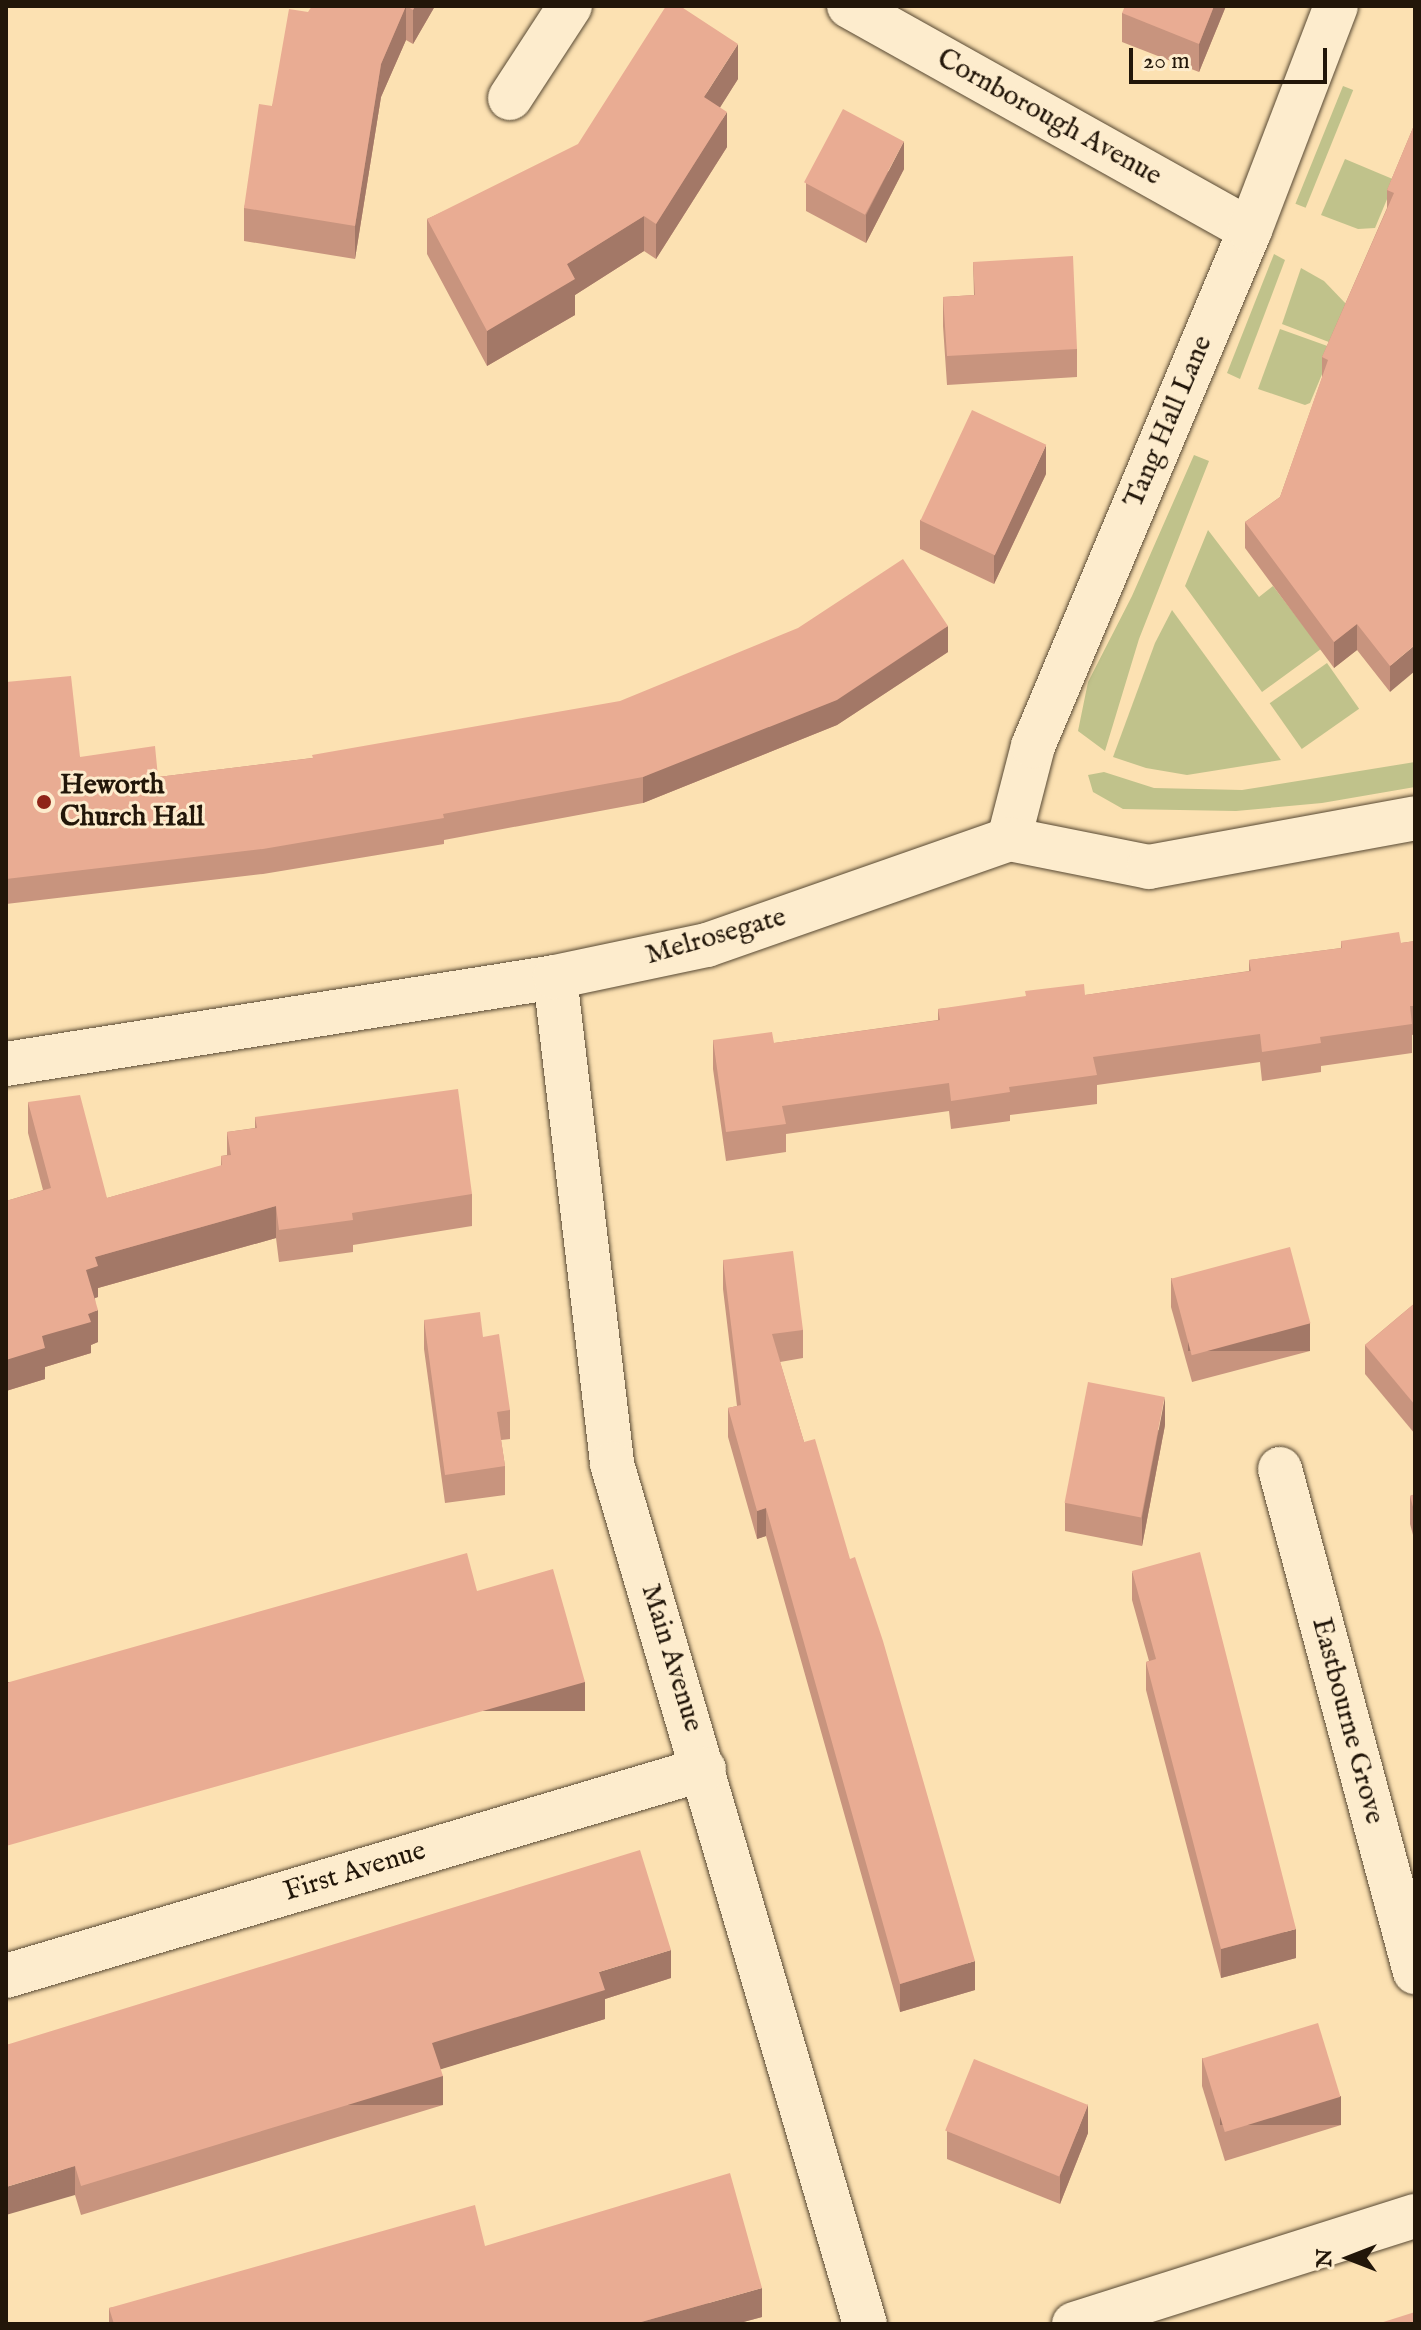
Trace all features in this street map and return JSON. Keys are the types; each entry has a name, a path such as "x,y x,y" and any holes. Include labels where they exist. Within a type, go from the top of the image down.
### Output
{"street":[{"path":"510,98 570,6"},
{"name":"Cornborough Avenue","path":"849,6 1250,230"},
{"name":"Tang Hall Lane","path":"1009,839 1033,746 1250,230 1336,6"},
{"path":"1009,839 1149,867 1415,818"},
{"name":"Melrosegate","path":"6,1064 555,977 707,945 1009,839"},
{"name":"Main Avenue","path":"555,977 612,1464 865,2324"},
{"name":"Eastbourne Grove","path":"1280,1469 1415,1972"},
{"name":"First Avenue","path":"6,1976 704,1769"},
{"path":"1074,2324 1415,2216"}],"green space":[{"path":"1343,86 1353,90 1306,208 1295,204"},
{"path":"1345,159 1395,180 1375,228 1358,229 1321,215"},
{"path":"1274,254 1285,260 1240,379 1227,373"},
{"path":"1301,268 1324,281 1348,306 1334,344 1282,324"},
{"path":"1280,329 1333,348 1310,403 1305,405 1258,389"},
{"path":"1194,455 1209,461 1139,639 1105,751 1078,731 1088,682 1132,596"},
{"path":"1208,530 1259,597 1273,586 1321,649 1262,692 1185,586"},
{"path":"1172,610 1281,760 1187,775 1146,768 1113,757 1155,643"},
{"path":"1327,663 1359,709 1302,749 1270,703"},
{"path":"1415,762 1415,787 1322,803 1236,811 1123,809 1093,792 1088,775 1104,772 1154,788 1242,790"}],"building":[{"path":"312,6 406,6 381,64 355,226 244,208 259,104 272,106 289,9 308,12"},
{"path":"666,6 680,6 738,44 704,97 727,112 656,224 644,216 567,264 575,279 487,331 427,219 578,144"},
{"path":"1125,6 1214,6 1199,44 1122,13"},
{"path":"843,109 904,141 865,215 804,182"},
{"path":"1415,123 1415,645 1390,666 1357,624 1334,642 1245,522 1280,497 1328,360 1322,357 1394,193 1387,190"},
{"path":"1073,256 1077,349 947,356 943,297 975,295 973,262"},
{"path":"972,410 1046,445 995,555 920,521"},
{"path":"903,559 948,626 837,700 643,777 443,814 444,818 263,849 6,879 6,682 71,676 80,757 155,746 158,777 313,758 312,755 620,701 798,628"},
{"path":"1399,932 1401,943 1415,941 1415,1006 1410,1006 1412,1024 1320,1037 1321,1043 1262,1052 1260,1034 1093,1057 1097,1075 1009,1087 1010,1092 951,1101 949,1083 782,1106 786,1124 726,1132 713,1040 772,1032 774,1043 940,1020 938,1009 1026,996 1025,991 1084,984 1085,995 1251,971 1249,960 1342,948 1341,941"},
{"path":"458,1089 472,1194 352,1213 353,1220 279,1230 276,1206 95,1257 98,1266 86,1270 98,1310 88,1314 91,1322 42,1336 45,1348 6,1360 6,1201 51,1188 28,1102 80,1095 107,1198 222,1165 221,1156 231,1155 227,1132 257,1128 255,1117"},
{"path":"1290,1247 1310,1323 1192,1355 1171,1279"},
{"path":"793,1251 803,1330 772,1334 804,1442 815,1439 850,1559 855,1557 883,1641 975,1961 900,1984 766,1508 757,1511 728,1408 741,1405 723,1260"},
{"path":"1415,1303 1415,1405 1365,1345"},
{"path":"480,1312 483,1337 499,1334 510,1410 497,1412 505,1466 445,1475 424,1320"},
{"path":"1088,1382 1165,1397 1141,1518 1065,1503"},
{"path":"1415,1494 1415,1514 1410,1496"},
{"path":"1200,1552 1296,1929 1221,1949 1146,1662 1156,1659 1132,1571"},
{"path":"467,1553 477,1591 553,1569 585,1682 6,1846 6,1683"},
{"path":"640,1850 671,1950 599,1972 605,1990 432,2043 443,2076 81,2186 75,2166 6,2187 6,2045"},
{"path":"1318,2023 1341,2097 1225,2132 1202,2058"},
{"path":"974,2059 1088,2105 1059,2176 945,2130"},
{"path":"730,2173 762,2288 634,2324 114,2324 109,2308 475,2205 485,2246"},
{"path":"1415,2312 1415,2324 1377,2324"}],"place":[{"name":"Heworth Church Hall","path":"44,802"}]}
